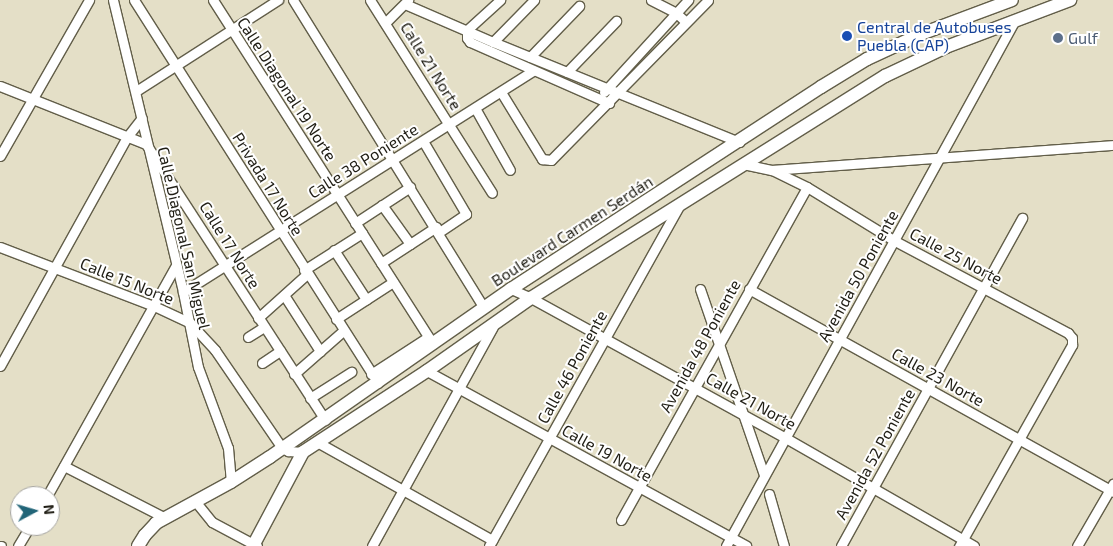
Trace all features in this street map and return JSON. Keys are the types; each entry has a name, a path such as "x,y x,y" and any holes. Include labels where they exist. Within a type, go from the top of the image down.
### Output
{"main road":[{"path":"976,0 990,8"},
{"name":"Boulevard Carmen Serdán","path":"138,546 150,528 231,482 270,457 325,420 374,378 867,59 921,34 1012,0"},
{"name":"Boulevard Carmen Serdán","path":"303,452 427,371 531,298 681,202 885,76 946,47 1070,0"},
{"path":"723,152 739,167"},
{"path":"255,546 303,452"},
{"path":"270,457 285,458 295,467"}],"street":[{"path":"0,156 89,0"},
{"name":"Calle Diagonal San Miguel","path":"113,0 183,292 198,367 228,448 231,482"},
{"name":"Privada 17 Norte","path":"134,0 374,378"},
{"name":"Calle Diagonal 19 Norte","path":"213,0 431,341"},
{"path":"136,91 278,0"},
{"path":"293,0 392,160 438,230 484,308"},
{"name":"Calle 21 Norte","path":"370,0 492,193"},
{"path":"500,0 467,30 467,38 470,42 609,103"},
{"path":"493,42 534,0"},
{"path":"651,0 675,12 686,22"},
{"path":"600,98 607,87 688,0"},
{"path":"501,92 542,159 546,161 551,160 620,92 708,0"},
{"path":"384,23 406,2 493,42 620,92 739,142"},
{"path":"530,57 579,6"},
{"name":"Avenida 50 Poniente","path":"728,542 784,437 895,241 1015,20"},
{"path":"568,72 616,21"},
{"name":"Calle 38 Poniente","path":"183,292 534,71"},
{"path":"0,86 146,144"},
{"path":"475,108 510,170"},
{"path":"0,366 127,137 142,118"},
{"path":"381,264 410,244 466,214 423,141"},
{"name":"Calle 17 Norte","path":"146,144 325,420"},
{"path":"772,170 1113,145"},
{"name":"Calle 25 Norte","path":"739,167 772,170 807,187 895,241 1068,333 1072,338 1072,345 1018,439"},
{"path":"355,223 410,187"},
{"name":"Avenida 48 Poniente","path":"621,520 693,388 807,187"},
{"name":"Calle 46 Poniente","path":"490,543 681,202"},
{"path":"382,205 410,244"},
{"name":"Avenida 52 Poniente","path":"841,546 1022,218"},
{"path":"258,318 306,272 334,250 362,233"},
{"name":"Calle 15 Norte","path":"0,247 154,306 190,323 215,350 282,448"},
{"path":"334,250 366,300"},
{"path":"52,486 176,265"},
{"path":"336,319 393,282"},
{"name":"Calle 21 Norte","path":"511,289 605,338 784,437 960,543 974,546"},
{"path":"700,289 764,475"},
{"name":"Calle 23 Norte","path":"749,289 1018,439 1112,489"},
{"path":"284,295 320,351"},
{"path":"372,546 493,326"},
{"path":"248,337 264,327"},
{"path":"294,374 343,331"},
{"path":"262,363 280,351"},
{"name":"Calle 19 Norte","path":"427,371 638,487 728,542 746,546"},
{"path":"310,398 351,372"},
{"path":"960,543 1018,439"},
{"path":"317,442 403,490 490,543"},
{"path":"282,448 288,452 303,452"},
{"path":"64,466 165,518"},
{"path":"1077,546 1112,489"},
{"path":"769,494 784,546"},
{"path":"195,501 212,522 255,546"}],"place":[{"name":"Central de Autobuses Puebla (CAP)","path":"847,36"},
{"name":"Gulf","path":"1058,38"}]}
